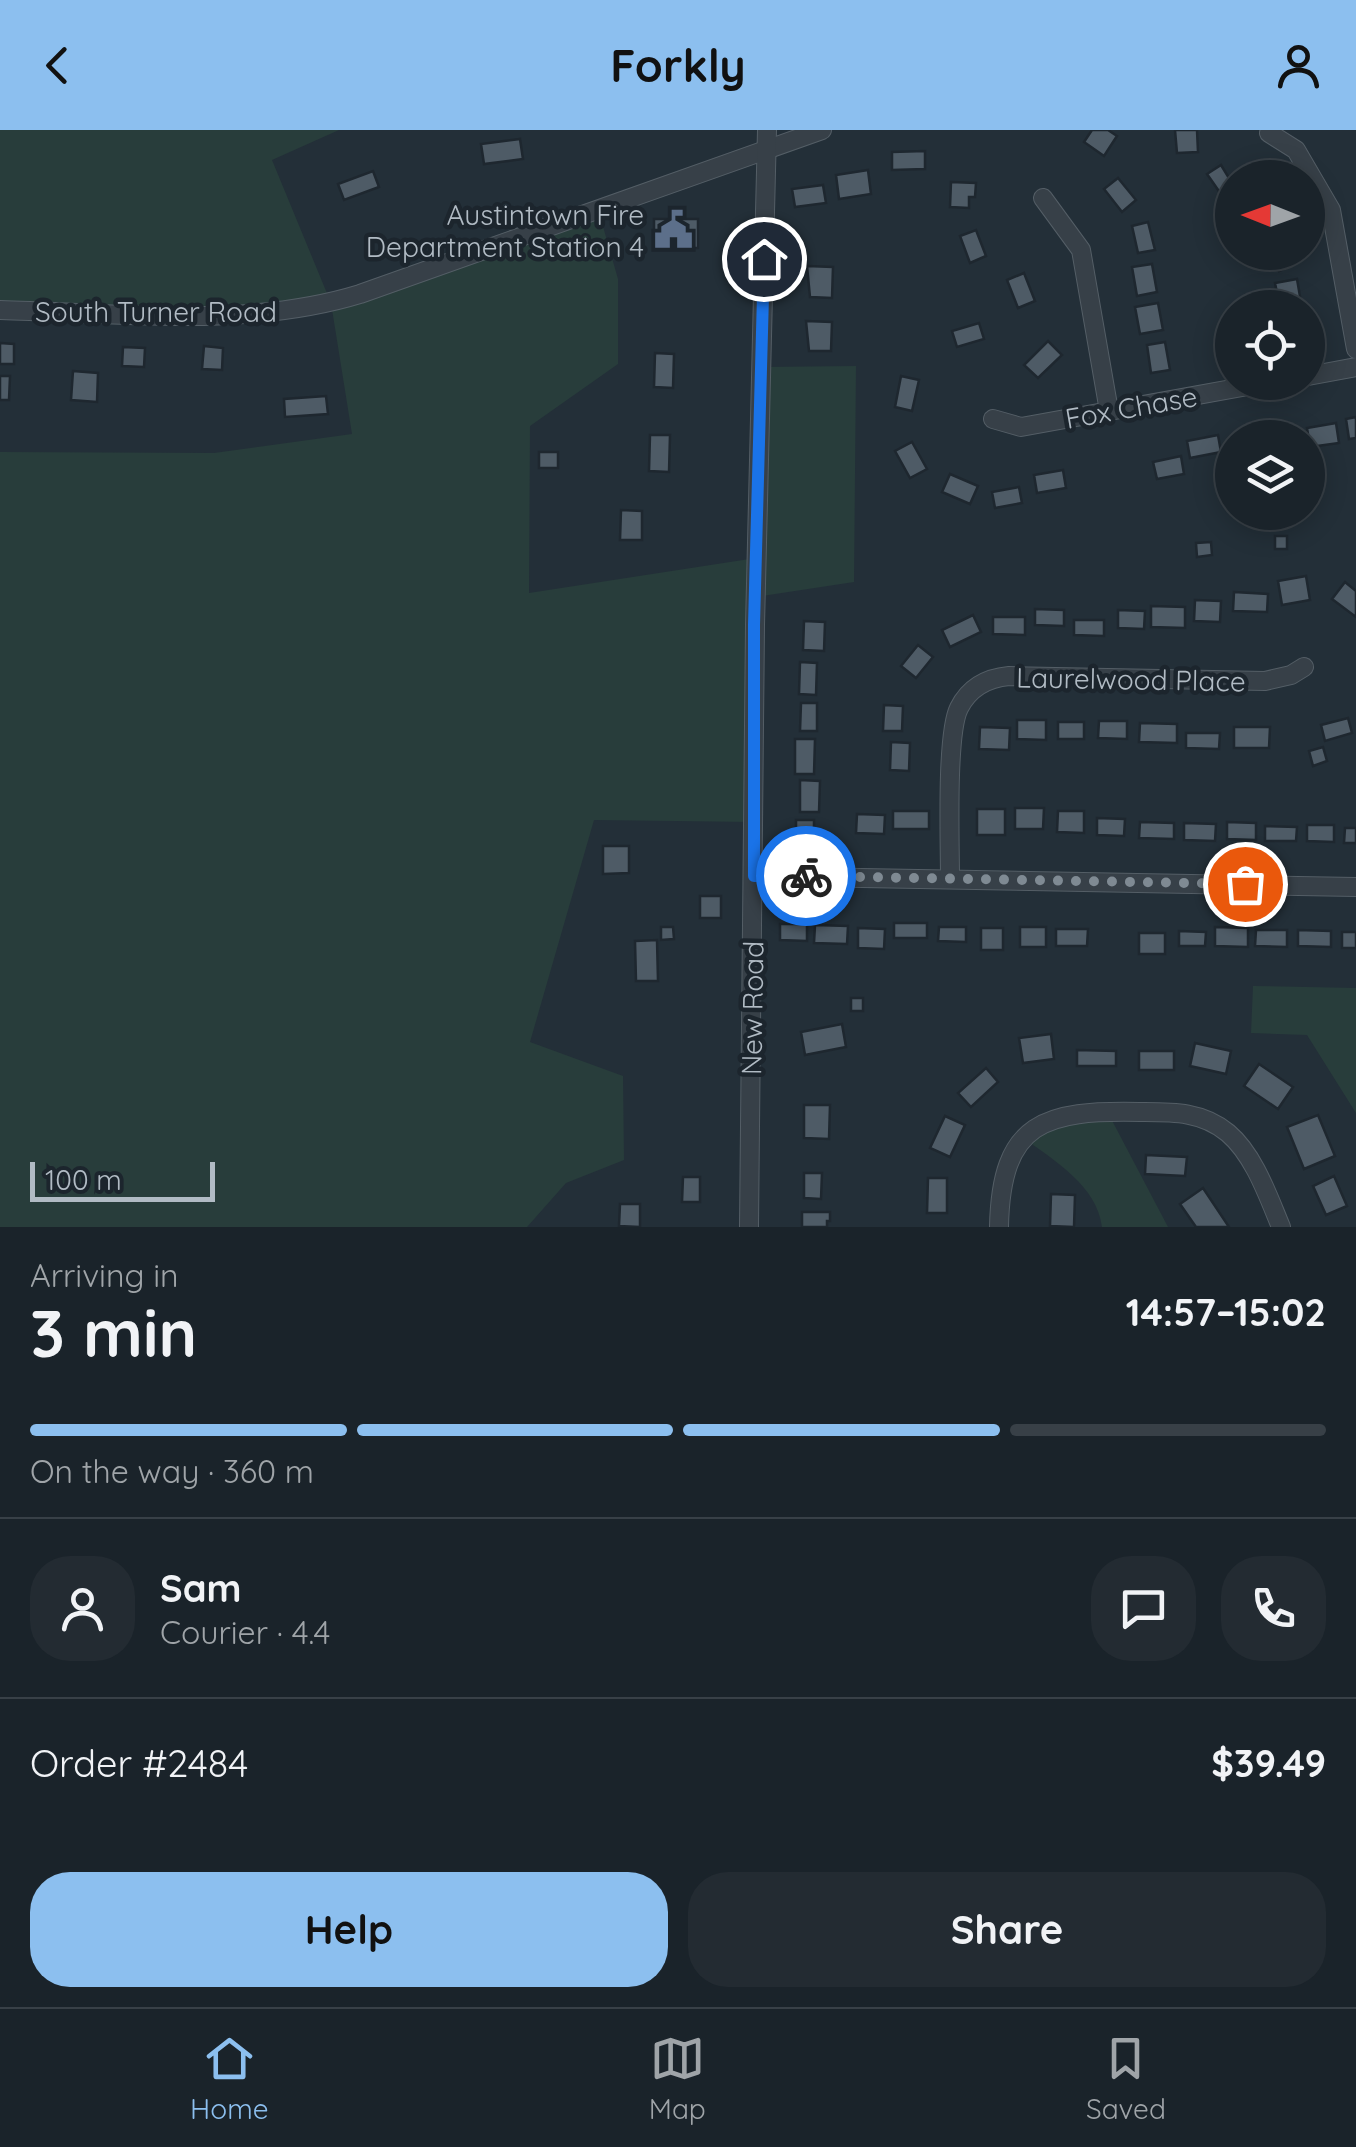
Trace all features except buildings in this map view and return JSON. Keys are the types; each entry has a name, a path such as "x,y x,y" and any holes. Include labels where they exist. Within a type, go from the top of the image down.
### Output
{"street":[{"name":"New Road","path":"749,1227 754,625 767,130"},
{"name":"South Turner Road","path":"0,310 232,315 305,309 360,294 822,130"},
{"path":"1269,133 1296,150 1331,210 1356,349"},
{"path":"1043,198 1082,250 1109,411"},
{"path":"1325,373 1356,367"},
{"name":"Fox Chase","path":"994,419 1021,427 1215,392"},
{"name":"Laurelwood Place","path":"950,878 953,725 964,698 975,687 1009,676 1264,681 1292,676 1304,667"},
{"path":"754,876 1356,887"},
{"path":"999,1227 1002,1180 1016,1149 1032,1131 1051,1120 1090,1111 1180,1113 1221,1128 1250,1160 1281,1227"}],"green space":[{"path":"0,130 339,130 272,160 331,303 305,309 0,310"},
{"path":"598,209 618,279 618,364 530,426 529,593 756,558 763,367 856,366 854,582 756,597 754,822 594,820 530,1042 623,1076 624,1160 566,1183 527,1227 0,1227 0,452 214,453 352,434 331,303"},
{"path":"1253,986 1356,988 1356,1113 1307,1035 1251,1033"},
{"path":"1107,1111 1168,1227 1102,1227 1083,1187 1025,1139"}],"way so far":[{"path":"806,876 1245,884"}],"place":[{"name":"Austintown Fire Department Station 4","path":"674,230"}],"route":[{"path":"764,259 754,625 754,876 806,876"}]}
